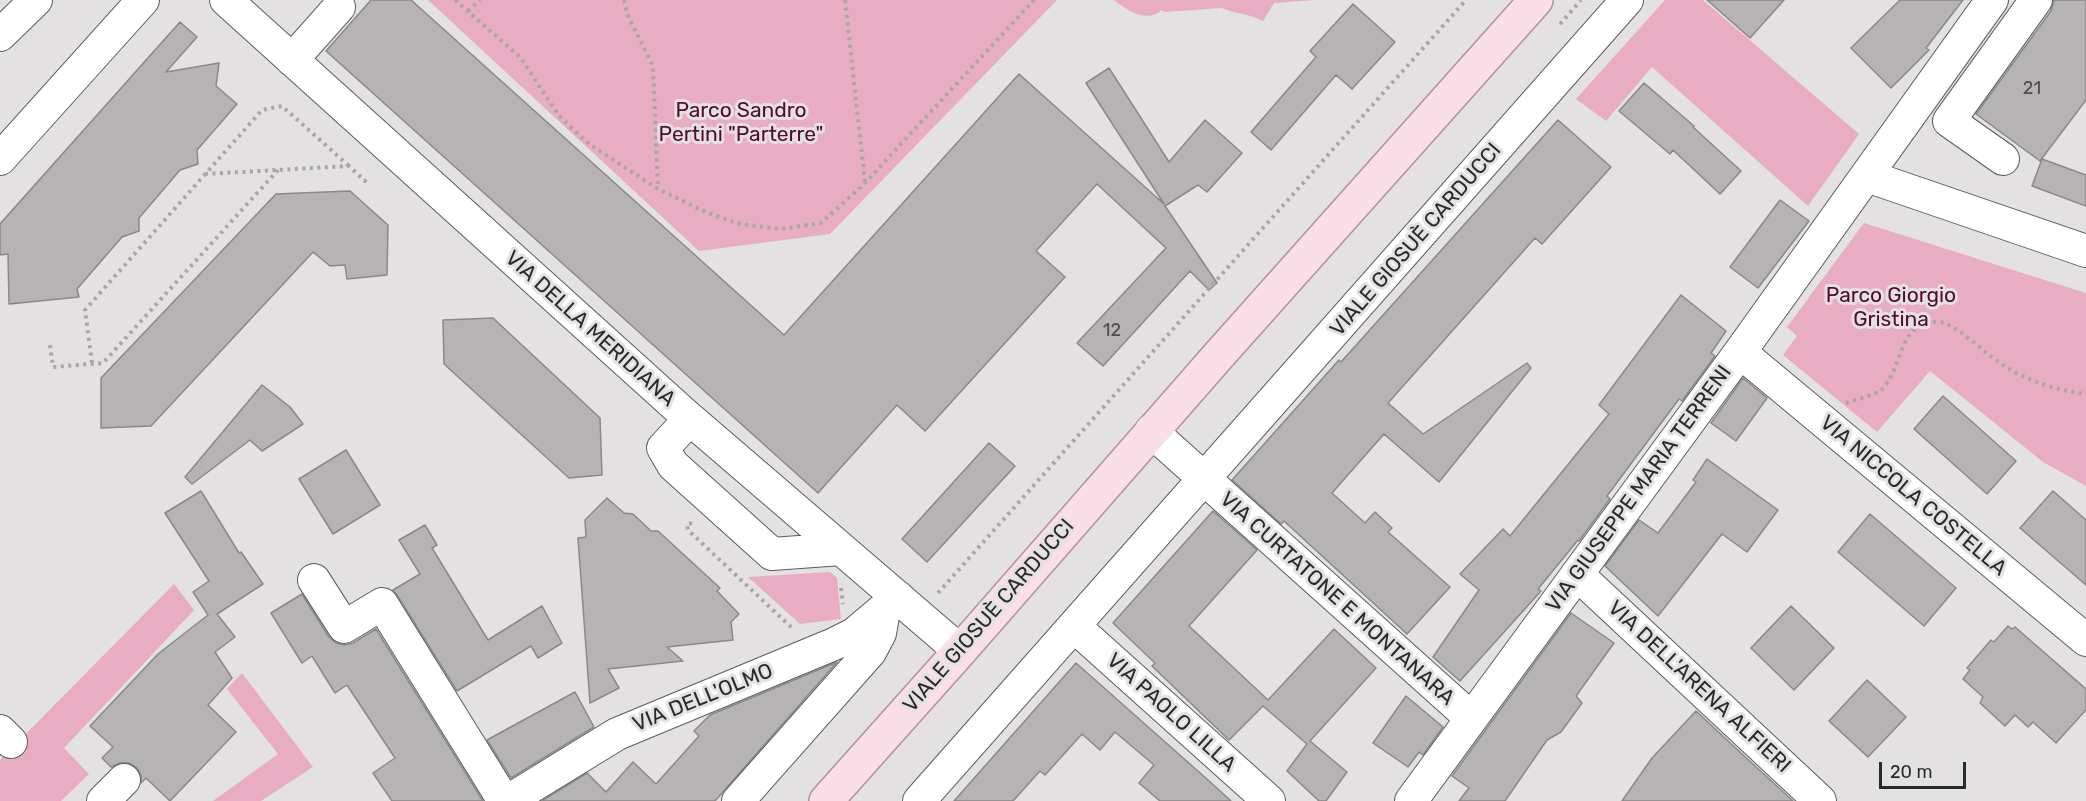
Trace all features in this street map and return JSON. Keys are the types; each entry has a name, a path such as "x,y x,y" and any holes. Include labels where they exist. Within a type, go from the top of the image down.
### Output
{"main road":[{"name":"VIALE GIOSUÈ CARDUCCI","path":"826,801 1151,431 1536,0"}],"street":[{"path":"0,35 36,0"},
{"path":"0,159 143,0"},
{"name":"VIA DELLA MERIDIANA","path":"226,0 299,52 690,419 841,549 900,607 960,651"},
{"name":"VIA GIUSEPPE MARIA TERRENI","path":"1411,801 1740,352 1992,0"},
{"path":"2003,159 1950,120 2036,0"},
{"path":"299,52 339,2"},
{"name":"VIALE GIOSUÈ CARDUCCI","path":"920,801 1204,480 1347,337 1634,5"},
{"path":"1944,68 1974,88"},
{"path":"1867,176 2086,251"},
{"name":"VIA NICCOLA COSTELLA","path":"1740,352 2086,640"},
{"path":"690,419 663,448 673,465 772,554 841,549"},
{"path":"1151,431 1204,480"},
{"name":"VIA CURTATONE E MONTANARA","path":"1204,480 1471,718"},
{"name":"VIA DELL'ARENA ALFIERI","path":"1577,574 1820,801"},
{"name":"VIA DELL'OLMO","path":"315,580 344,627 382,604 506,801 617,734 834,644 900,607"},
{"path":"738,801 870,652 880,633 900,607"},
{"name":"VIA PAOLO LILLA","path":"1074,626 1269,801"}],"path":[{"path":"455,0 520,57 559,116 589,144 658,189 708,213 740,224 781,229 821,223 865,183 1034,0"},
{"path":"468,11 480,0"},
{"path":"624,0 628,16 653,66 658,189"},
{"path":"845,0 865,183"},
{"path":"900,607 1075,437 1466,0"},
{"path":"92,363 85,310 262,110 282,106 365,181 368,177"},
{"path":"204,174 349,166"},
{"path":"50,345 53,367 103,363 278,170"},
{"path":"1842,404 1880,390 1889,379 1907,339 1919,326 1932,322 1943,322 1954,328 2002,365 2035,382 2057,390 2086,394"},
{"path":"734,520 687,524 688,530 790,628 800,627"}],"green space":[{"name":"Parco Sandro Pertini \"Parterre\"","path":"428,0 1057,0 830,234 699,251"},
{"path":"1114,0 1315,0 1274,3 1263,21 1222,8 1165,12 1161,10 1156,14 1144,16 1125,8"},
{"path":"1665,0 1703,0 1859,134 1808,206 1652,67 1606,121 1576,99"},
{"name":"Parco Giorgio Gristina","path":"1864,223 2086,293 2086,486 2043,462 1930,371 1877,432 1783,355 1797,336 1787,327"},
{"path":"830,572 837,578 841,619 800,624 748,577"},
{"path":"174,584 194,610 64,748 89,774 61,801 0,801 0,760"},
{"path":"242,673 313,767 261,801 213,801 278,754 227,689"}],"building":[{"path":"371,0 411,0 784,335 1019,74 1164,204 1086,83 1109,68 1169,162 1205,120 1242,153 1207,192 1198,185 1165,206 1217,283 1209,290 1190,271 1103,366 1077,343 1166,248 1097,184 1036,251 1065,277 925,431 897,405 818,493 326,51"},
{"path":"1707,0 1784,0 1750,38"},
{"path":"1900,0 1963,0 1926,48 1929,50 1891,88 1851,48"},
{"path":"2054,0 2086,0 2086,100 2040,161 1976,114 2051,11"},
{"path":"1353,4 1395,42 1352,89 1336,75 1271,150 1251,132 1316,57 1310,51"},
{"path":"180,22 197,37 166,72 219,63 216,86 237,104 197,150 198,164 180,170 139,218 139,231 122,237 77,289 79,297 9,304 8,254 0,255 0,224"},
{"path":"1644,83 1741,171 1720,194 1673,150 1670,154 1619,111"},
{"path":"1558,120 1611,167 1542,244 1535,238 1388,403 1423,434 1527,363 1531,368 1439,482 1384,434 1332,493 1365,523 1375,512 1392,528 1388,532 1450,587 1407,634 1284,521 1281,524 1232,480"},
{"path":"2042,159 2086,175 2086,206 2032,186"},
{"path":"350,191 388,225 387,275 347,279 345,265 330,266 313,252 151,426 101,428 101,378 276,194"},
{"path":"1780,200 1809,221 1758,288 1730,267"},
{"path":"1681,295 1726,331 1711,353 1715,356 1682,401 1679,399 1607,496 1610,499 1579,541 1538,589 1541,591 1460,681 1433,657 1479,590 1460,574 1503,529 1510,536 1609,414 1599,405"},
{"path":"493,318 600,418 602,475 569,478 444,364 443,320"},
{"path":"1743,378 1767,398 1736,441 1711,423"},
{"path":"262,385 290,407 303,424 262,451 250,440 192,484 185,477"},
{"path":"1943,396 2016,461 1987,494 1914,429"},
{"path":"989,443 1015,466 927,562 902,539"},
{"path":"346,450 380,505 333,534 299,479"},
{"path":"1707,459 1778,510 1747,552 1722,534 1658,616 1605,566 1639,520 1658,533 1696,482 1693,480"},
{"path":"201,491 239,553 241,552 263,584 217,614 235,637 215,652 232,678 208,705 236,732 170,801 146,778 141,783 141,775 137,768 129,763 120,763 111,767 102,758 113,747 90,726 158,654 208,615 193,592 209,581 165,513"},
{"path":"2053,491 2086,520 2086,585 2020,528"},
{"path":"607,498 624,513 633,514 651,531 658,531 720,588 717,591 739,614 731,622 733,640 667,647 683,661 608,669 619,688 590,703 578,538 586,537 585,520"},
{"path":"1213,511 1257,550 1189,626 1268,700 1334,629 1376,668 1310,741 1347,772 1326,801 1319,801 1287,771 1307,744 1263,706 1229,740 1152,666 1155,663 1113,623"},
{"path":"1870,514 1956,588 1924,626 1838,552"},
{"path":"425,525 437,545 432,548 488,640 542,606 562,643 538,658 531,646 457,691 393,590 420,574 399,540"},
{"path":"302,594 329,637 336,643 344,645 353,643 376,629 483,801 392,801 373,773 395,758 347,685 335,693 312,656 302,663 271,613"},
{"path":"1791,606 1834,648 1794,690 1751,648"},
{"path":"1571,613 1614,643 1576,696 1582,703 1561,732 1547,740 1505,801 1459,801 1469,788 1452,776"},
{"path":"2008,626 2012,629 2015,627 2086,689 2086,710 2056,743 2033,722 2028,727 2015,715 2005,726 1980,703 1983,697 1963,679 1970,670 1967,668 1991,640 1994,642"},
{"path":"837,662 715,801 542,801 587,773 606,792 633,762 656,784 699,736 694,731 710,715"},
{"path":"1076,663 1231,801 1160,801 1139,783 1154,765 1115,732 1100,750 1082,734 1045,775 1040,771 1013,801 954,801"},
{"path":"1867,680 1906,717 1868,757 1829,721"},
{"path":"575,692 594,727 511,778 487,740"},
{"path":"1406,696 1443,727 1423,755 1419,752 1408,767 1373,743"},
{"path":"1696,711 1793,801 1622,801 1652,758"}]}
